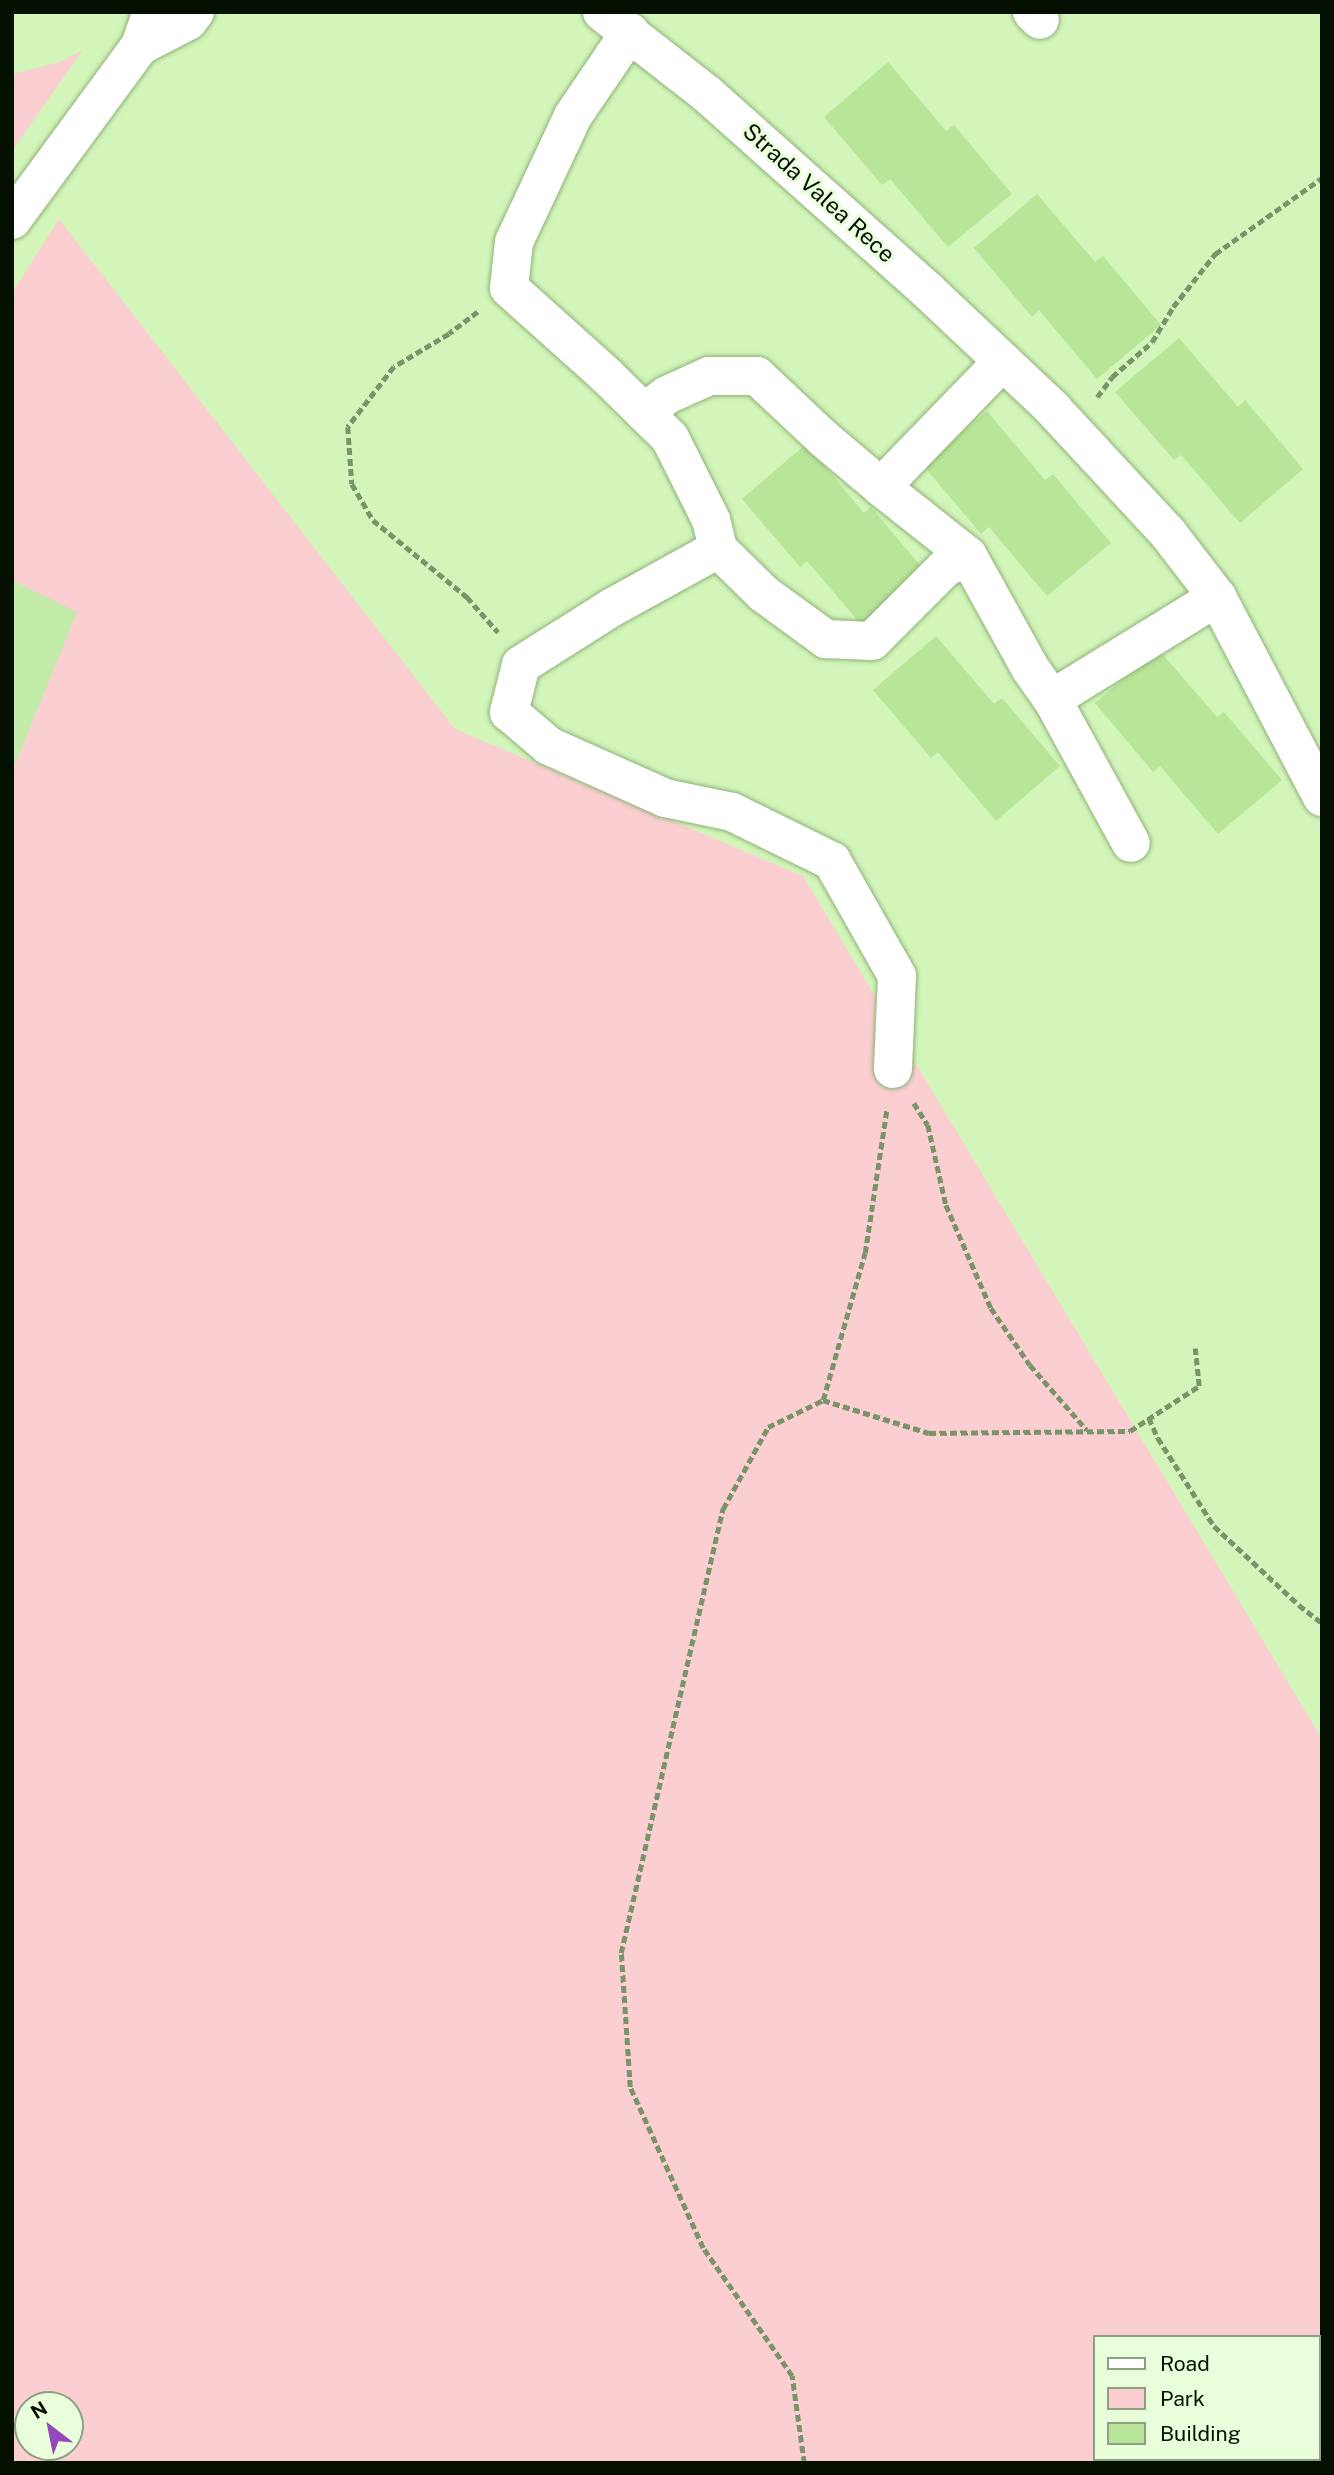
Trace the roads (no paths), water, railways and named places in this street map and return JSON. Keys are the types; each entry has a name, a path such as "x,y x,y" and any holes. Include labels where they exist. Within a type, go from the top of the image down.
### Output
{"street":[{"path":"12,219 146,29 188,21 195,12"},
{"name":"Strada Valea Rece","path":"644,412 509,288 514,242 616,22 707,93 1003,361 1167,532 1217,597 1322,797"},
{"path":"881,487 1003,361"},
{"path":"968,556 945,568 872,641 826,639 764,593 718,549 711,520 670,438 644,412 667,395 709,376 757,376 824,439 968,556 1030,668 1052,699 1131,843"},
{"path":"718,549 611,608 521,665 509,712 550,746 664,798 732,812 832,861 897,976 893,1069"},
{"path":"1052,699 1217,597"}]}
